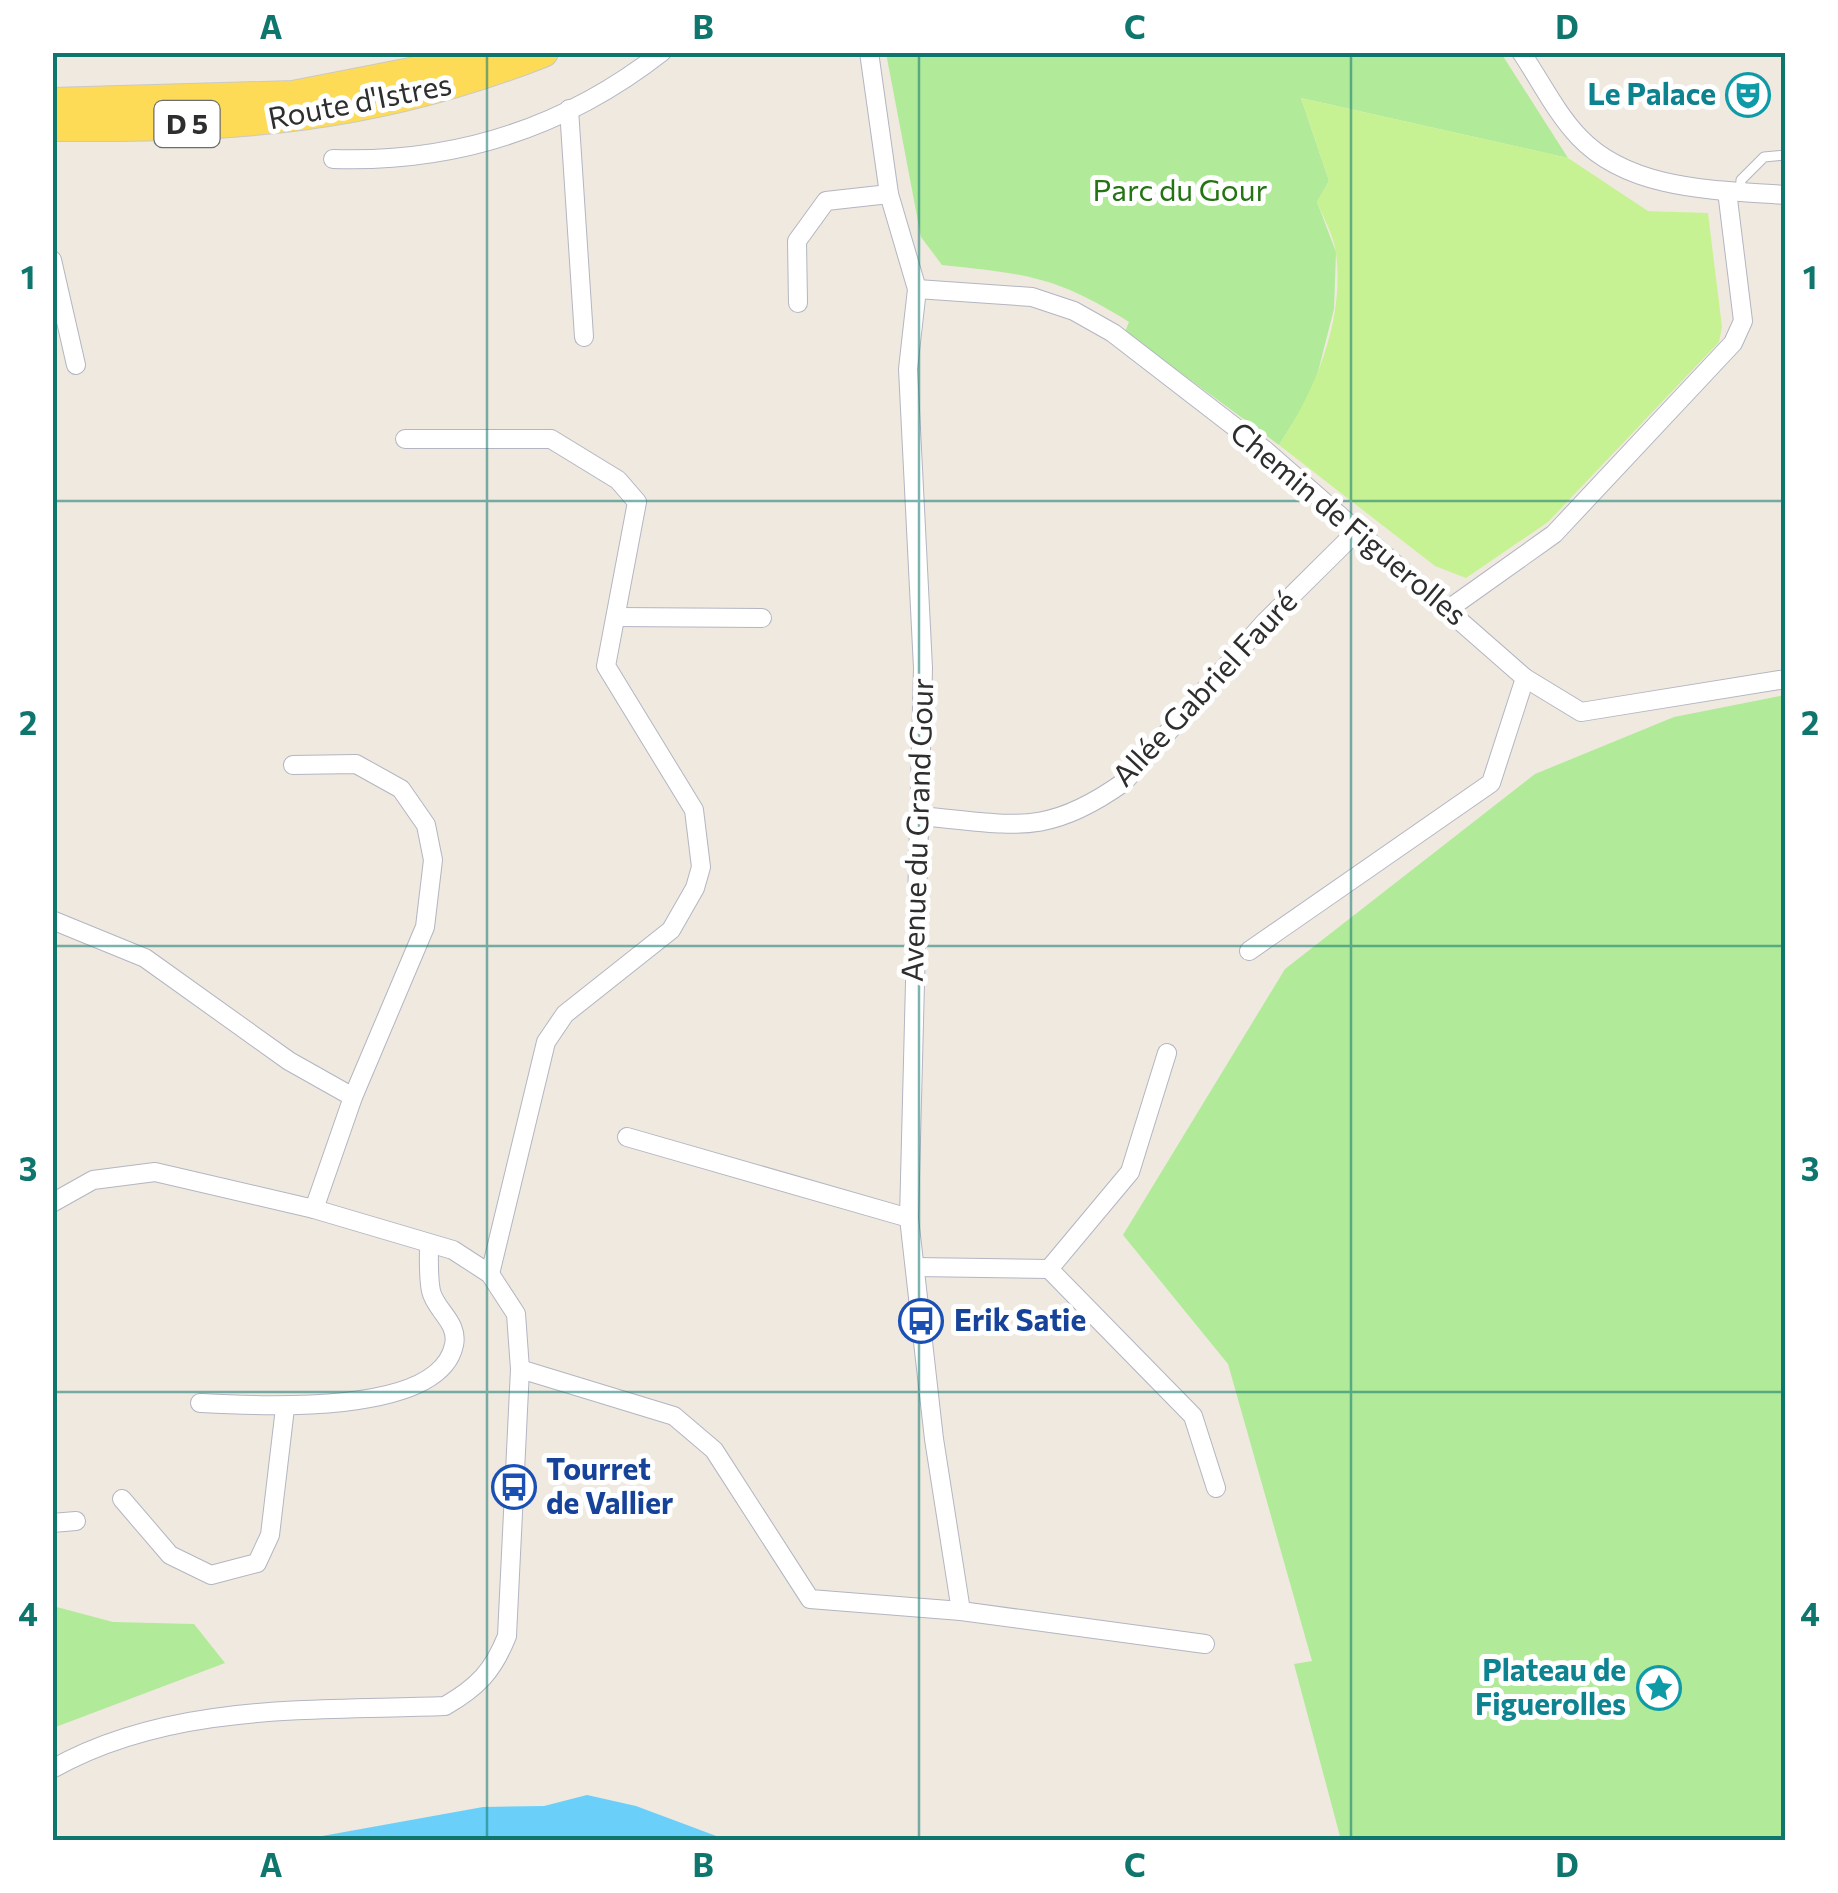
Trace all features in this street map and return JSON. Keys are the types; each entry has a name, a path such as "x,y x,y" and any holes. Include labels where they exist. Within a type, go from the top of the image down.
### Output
{"main road":[{"name":"Route d'Istres","path":"52,103 293,96 416,72 475,52"},
{"name":"Route d'Istres","path":"52,126 246,123 322,116 466,82 543,52"}],"street":[{"path":"333,159 428,158 502,139 569,109 662,52"},
{"name":"Avenue du Grand Gour","path":"869,52 889,194 917,288 908,369 923,668 909,1218 960,1611"},
{"path":"1521,52 1579,137 1609,160 1643,176 1786,196"},
{"path":"569,109 584,337"},
{"path":"1450,608 1554,534 1733,343 1743,321 1733,191"},
{"path":"798,303 797,242 826,201 889,194"},
{"path":"52,260 76,364"},
{"name":"Chemin de Figuerolles","path":"917,288 1032,296 1074,311 1113,333 1359,529 1525,678 1581,712 1786,679"},
{"path":"405,439 550,439 618,480 637,502 606,666 694,810 701,866 695,888 671,930 565,1014 546,1042 490,1274"},
{"name":"Allée Gabriel Fauré","path":"917,816 1034,826 1070,816 1096,802 1124,782 1264,624 1359,529"},
{"path":"616,617 762,618"},
{"path":"1249,951 1491,783 1525,678"},
{"path":"293,766 356,764 402,789 426,825 434,860 425,927 354,1097 314,1209"},
{"path":"52,920 145,958 289,1061 354,1097"},
{"path":"1049,1269 1130,1172 1167,1053"},
{"path":"627,1137 909,1218"},
{"path":"52,1203 93,1180 155,1172 314,1209 453,1250 490,1274 516,1314 520,1369 507,1636 492,1671 469,1692 445,1706 245,1713 156,1726 87,1750 52,1769"},
{"path":"200,1403 285,1408 380,1396 430,1378 446,1363 454,1346 454,1330 431,1293 429,1245"},
{"path":"914,1267 1049,1269 1193,1416 1216,1488"},
{"path":"520,1369 674,1416 714,1450 810,1599 960,1611 1204,1644"},
{"path":"122,1499 170,1555 210,1575 257,1562 270,1535 285,1408"},
{"path":"52,1523 76,1522"}],"lane":[{"path":"1733,191 1764,157 1786,154"}],"green space":[{"name":"Parc du Gour","path":"886,53 1501,53 1568,158 1301,98 1329,181 1317,202 1336,252 1334,309 1313,391 1279,445 1125,332 1129,322 1081,295 1040,280 942,265 921,237"},
{"path":"1301,98 1568,158 1648,211 1708,213 1722,327 1719,342 1548,522 1466,578 1435,566 1279,445 1304,402 1324,354 1338,278 1335,247 1317,202 1329,181"},
{"path":"1785,695 1785,1840 1341,1840 1294,1664 1312,1661 1228,1364 1123,1235 1285,969 1535,774 1674,717"},
{"path":"53,1606 113,1622 194,1624 225,1663 53,1728"}],"water":[{"path":"587,1795 636,1806 727,1840 300,1840 483,1807 544,1806"}],"place":[{"name":"Le Palace","path":"1748,95"},
{"name":"Erik Satie","path":"921,1321"},
{"name":"Tourret de Vallier","path":"514,1487"},
{"name":"Plateau de Figuerolles","path":"1659,1688"}]}
